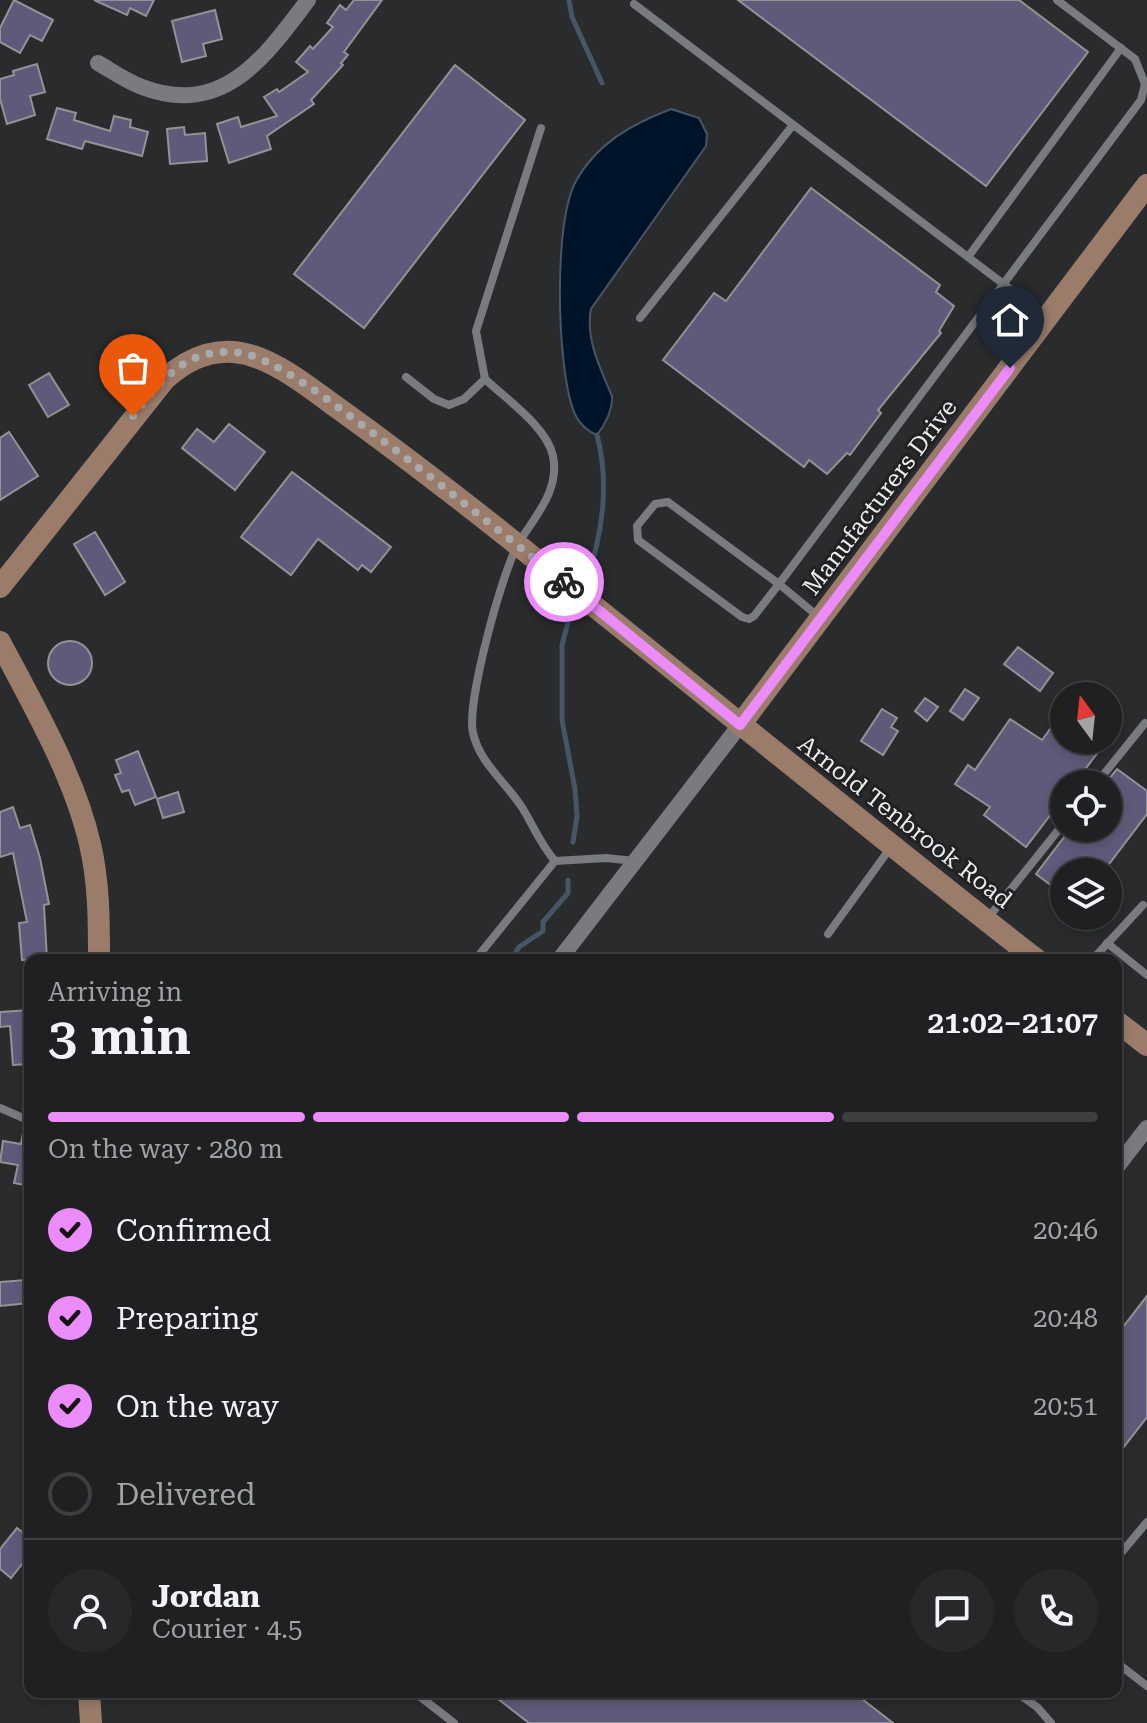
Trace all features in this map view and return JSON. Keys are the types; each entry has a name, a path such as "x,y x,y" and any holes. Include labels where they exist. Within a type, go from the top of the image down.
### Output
{"street":[{"path":"98,63 157,92 178,95 218,89 236,80 260,61 308,0"},
{"name":"Manufacturers Drive","path":"740,725 1147,185"},
{"name":"Arnold Tenbrook Road","path":"0,587 165,379 192,359 226,351 254,356 289,374 362,426 518,545 987,919 1025,954"},
{"path":"0,558 25,555"},
{"path":"3,651 65,774 86,829 97,892 99,954"},
{"path":"565,954 740,725"},
{"path":"1122,1026 1147,1045"},
{"path":"1122,1161 1145,1136"},
{"path":"89,1698 91,1723"}],"lane":[{"path":"821,618 779,584 668,502 655,504 637,526 638,540 742,617 749,619 754,616 779,584 1004,285 1141,100 1145,84 1135,59 1057,0"},
{"path":"634,4 1047,318"},
{"path":"968,257 1121,48"},
{"path":"640,318 793,125"},
{"path":"541,128 476,331 485,379 537,428 550,446 553,457 552,488 505,571 473,698 472,730 484,759 522,808 541,845 555,861"},
{"path":"406,377 434,399 449,405 464,399 485,379"},
{"path":"1107,770 1145,723"},
{"path":"987,919 1050,840"},
{"path":"828,934 892,846"},
{"path":"480,954 555,861 606,858 636,861"},
{"path":"1097,954 1143,905"},
{"path":"1107,943 1121,954"},
{"path":"1122,955 1147,975"},
{"path":"0,1108 24,1118"},
{"path":"1122,1552 1147,1522"},
{"path":"1122,1667 1147,1686"},
{"path":"422,1698 454,1723"},
{"path":"1023,1698 1051,1723"}],"water":[{"path":"671,109 699,118 707,134 706,146 591,309 592,343 612,396 608,417 597,435 579,421 575,413 563,361 561,260 569,201 576,181 605,145 629,128"}],"building":[{"path":"14,0 53,20 42,41 30,35 20,53 0,42 0,28"},
{"path":"94,0 154,0 146,16 130,8 127,15"},
{"path":"354,0 382,0 344,52 348,55 341,63 343,65 311,100 314,104 267,136 271,149 229,163 217,124 238,117 241,127 277,116 264,97 277,89 279,92 308,72 296,62 333,27 327,23 340,5 346,10"},
{"path":"738,0 1019,0 1088,52 986,186"},
{"path":"215,10 222,39 203,44 206,56 182,62 172,21"},
{"path":"37,64 45,92 30,96 35,115 7,124 0,99 0,79 14,75 13,71"},
{"path":"455,65 525,120 364,328 294,274"},
{"path":"57,108 76,113 74,120 110,131 114,116 131,120 130,127 148,132 142,156 85,141 82,149 47,139"},
{"path":"184,127 185,135 205,133 207,161 170,164 167,129"},
{"path":"811,188 940,285 936,292 954,306 939,331 941,333 878,410 881,413 850,455 847,453 827,474 809,460 804,467 663,360 714,293 726,301"},
{"path":"49,373 69,405 48,417 29,385"},
{"path":"229,424 265,452 235,490 182,448 197,429 214,442"},
{"path":"9,432 38,476 0,500 0,438"},
{"path":"292,472 391,547 371,572 362,565 358,570 318,539 291,575 241,537"},
{"path":"95,532 125,582 105,595 74,544"},
{"path":"70,641 86,647 92,663 86,679 70,685 54,679 48,663 54,647"},
{"path":"1018,647 1053,673 1040,691 1004,664"},
{"path":"965,689 979,698 963,720 950,711"},
{"path":"925,698 938,707 927,721 915,711"},
{"path":"882,709 897,718 891,727 898,731 883,755 861,741"},
{"path":"1010,719 1042,740 1050,729 1050,754 1097,754 1085,770 1050,770 1050,815 1026,847 984,815 990,807 955,784 968,765 975,770"},
{"path":"138,751 156,797 135,805 129,790 122,792 115,775 121,773 116,760"},
{"path":"1122,773 1147,791 1147,814 1114,858 1050,858 1050,884 1036,874 1060,842 1122,842"},
{"path":"178,792 184,812 163,818 157,799"},
{"path":"13,807 20,828 30,825 49,904 44,905 47,954 24,954 24,960 19,923 27,922 13,853 0,857 0,812"},
{"path":"24,1010 24,1064 13,1065 10,1026 0,1027 0,1012"},
{"path":"24,1133 24,1185 14,1183 18,1165 0,1162 3,1141 21,1144"},
{"path":"24,1280 24,1303 0,1306 0,1282"},
{"path":"1147,1296 1147,1417 1122,1449 1122,1328"},
{"path":"17,1528 24,1533 24,1562 11,1578 0,1569 0,1549"},
{"path":"497,1698 861,1698 893,1723 529,1723"}],"waterway":[{"path":"569,0 572,17 602,83"},
{"path":"585,585 596,548 602,510 603,472 597,435"},
{"path":"570,615 562,645 562,720 575,789 577,816 573,842"},
{"path":"515,954 519,947 543,931 543,922 568,893 568,880"}],"way so far":[{"path":"133,416 151,393 188,361 226,351 254,356 289,374 362,426 467,504 564,582"}],"route":[{"path":"564,582 740,725 1010,368"}]}
